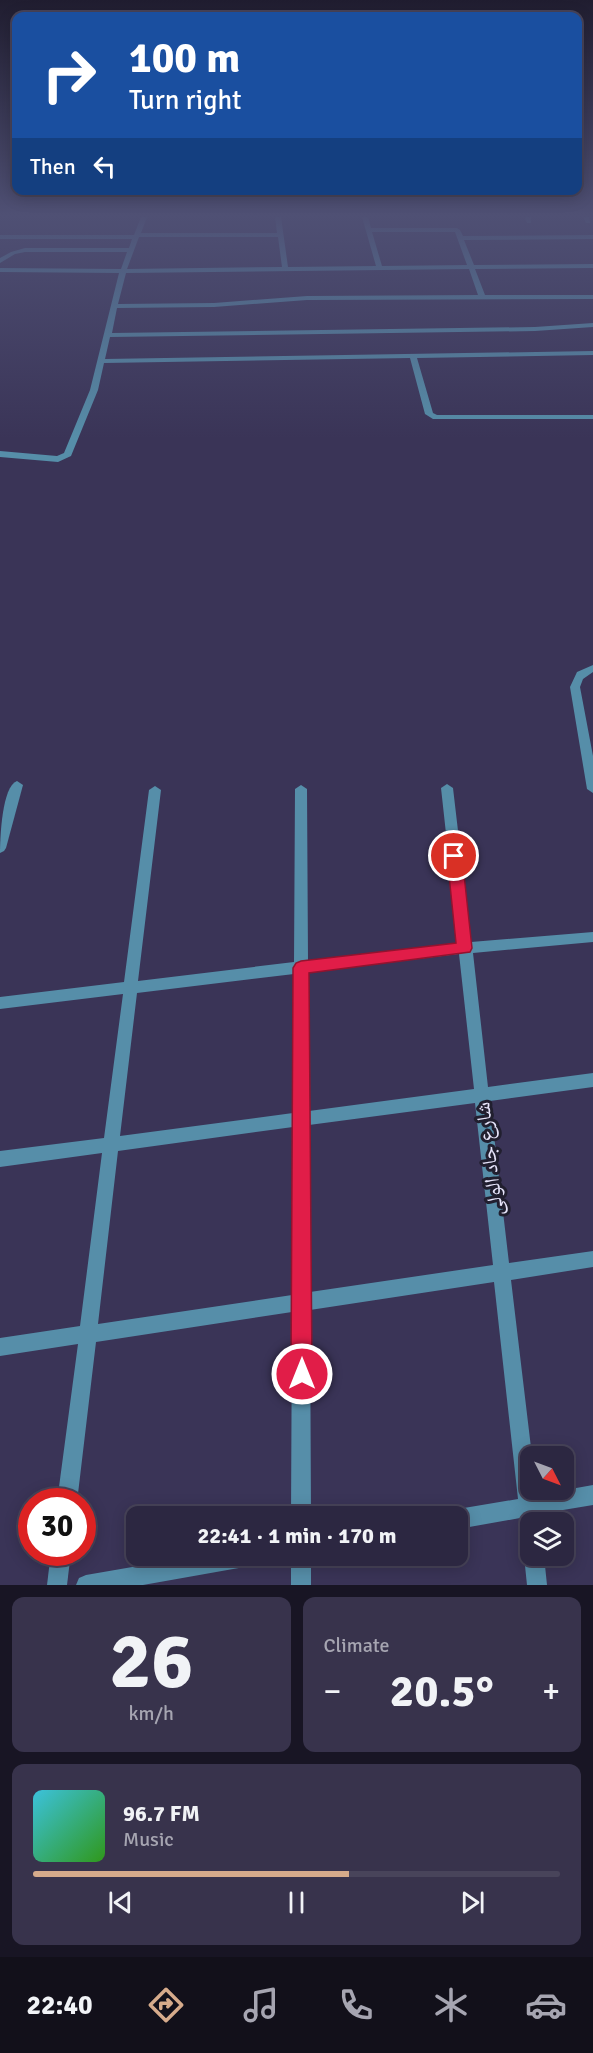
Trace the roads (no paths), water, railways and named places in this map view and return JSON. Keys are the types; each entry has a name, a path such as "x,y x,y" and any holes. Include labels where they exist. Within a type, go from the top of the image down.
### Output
{"street":[{"path":"0,454 51,459 64,458 83,420 101,361 117,291"},
{"path":"480,291 482,297"},
{"path":"113,306 239,304 307,298 593,297"},
{"path":"107,334 523,329 593,325"},
{"path":"101,361 593,353"},
{"path":"413,356 429,414 436,417 593,417"},
{"path":"593,668 583,672 577,679 575,687 593,789"},
{"path":"0,848 17,785"},
{"name":"شارع جاد الولى","path":"447,788 529,1512"},
{"path":"301,789 301,1506"},
{"path":"69,1488 154,790"},
{"path":"0,1003 465,948 593,938"},
{"path":"0,1159 593,1080"},
{"path":"0,1347 593,1259"},
{"path":"468,1517 593,1495"},
{"path":"57,1585 59,1566"},
{"path":"86,1585 193,1566"},
{"path":"301,1566 301,1585"},
{"path":"535,1566 537,1585"}]}
